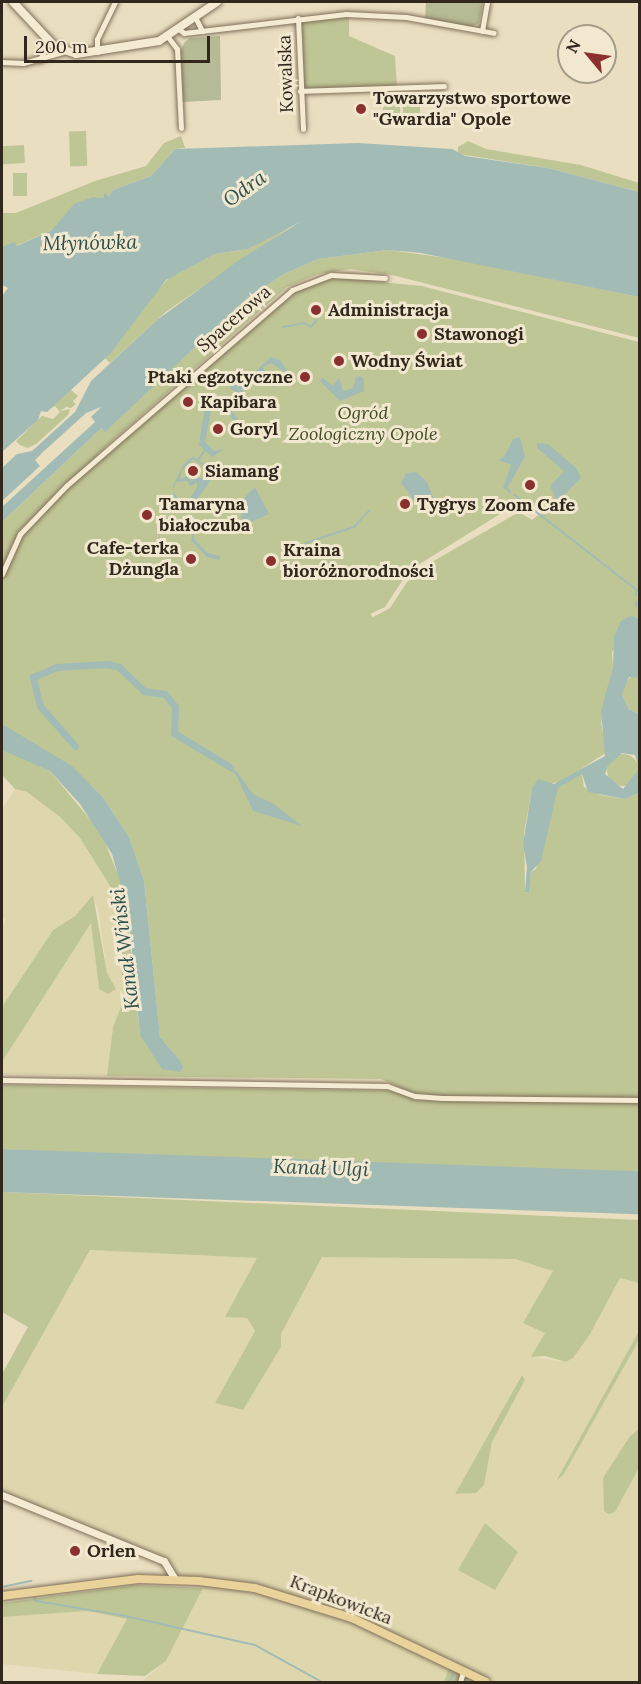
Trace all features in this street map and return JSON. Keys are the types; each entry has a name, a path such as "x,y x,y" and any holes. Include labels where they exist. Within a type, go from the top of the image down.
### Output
{"main road":[{"path":"13,2 48,41 63,52 97,52 146,45 180,30 217,2"},
{"name":"Krapkowicka","path":"2,1596 115,1580 175,1579 246,1587 301,1600 367,1625 486,1683"}],"street":[{"path":"97,52 97,39 115,2"},
{"path":"482,31 487,2"},
{"path":"180,30 184,33 298,18 381,15 494,33"},
{"path":"195,17 202,31"},
{"name":"Kowalska","path":"298,18 303,129"},
{"path":"168,37 177,49 181,128"},
{"path":"40,60 48,41"},
{"path":"2,62 40,60 63,52"},
{"path":"300,91 444,86"},
{"name":"Spacerowa","path":"2,574 20,534 120,437 291,290 331,275 384,278"},
{"path":"2,1080 387,1086 415,1096 442,1098 639,1100"},
{"path":"2,1495 164,1561 175,1579"},
{"path":"460,1683 464,1672"}],"shaded area":[{"path":"15,789 27,792 60,817 80,838 110,886 115,904 124,1000 113,1027 107,1076 2,1074 2,1062 91,922 99,989 107,973 98,908 92,896 75,916 53,930 2,1007 2,928 6,920 2,917 2,809"},
{"path":"90,1250 258,1258 226,1317 247,1318 255,1331 216,1403 242,1410 281,1347 281,1334 322,1257 515,1259 554,1271 545,1333 532,1357 566,1362 573,1358 589,1336 620,1278 639,1283 639,1331 556,1480 564,1474 639,1340 639,1429 630,1436 620,1453 615,1512 639,1468 639,1682 486,1682 450,1665 444,1682 141,1682 166,1661 206,1581 175,1579 168,1564 2,1491 2,1407","holes":["522,1375 525,1380 492,1442 487,1469 476,1493 455,1494"]},
{"path":"87,1611 128,1619 97,1674 2,1664 2,1617"}],"green space":[{"path":"426,2 483,2 479,23 472,27 425,19"},
{"path":"349,14 349,36 395,56 397,88 300,91 298,18"},
{"path":"220,36 221,100 182,102 181,49 185,42 190,38"},
{"path":"383,92 400,92 400,127 383,127"},
{"path":"403,101 420,101 420,127 403,127"},
{"path":"86,131 87,166 70,167 69,132"},
{"path":"181,136 185,148 175,149 151,176 113,190 109,196 104,192 103,198 52,230 16,246 2,247 2,213 16,213 95,181 146,166 164,143"},
{"path":"468,141 486,149 581,165 639,183 639,192 548,168 458,154 458,147"},
{"path":"24,145 25,163 3,164 2,146"},
{"path":"13,173 27,173 27,196 13,196"},
{"path":"299,221 167,311 110,363 105,358 144,304 170,277 215,254 248,249"},
{"name":"Ogród Zoologiczny Opole","path":"388,250 455,259 639,297 639,338 392,275 351,269 318,274 287,287 111,442 21,529 23,534 68,488 293,291 331,277 422,286 639,342 639,618 636,617 612,652 613,666 601,723 607,752 581,769 584,787 600,795 625,799 639,793 639,1176 2,1149 2,1085 408,1091 381,1079 107,1076 113,1027 124,999 115,904 110,886 80,838 60,817 27,792 15,789 2,775 2,750 34,761 50,771 101,833 125,891 140,1035 179,1059 160,1037 144,880 129,837 103,797 90,784 2,724 2,522 95,434 102,428 105,431 247,298 284,274 318,259","holes":["524,499 541,513 532,520 519,512 430,563 407,582 390,608 373,617 370,614 385,607 404,578 418,565","558,782 536,869 531,872 528,893 525,892 524,833 532,788"]},
{"path":"70,389 78,396 73,401 76,404 60,411 70,409 68,415 36,444 28,448 20,445 16,441 42,416 53,419 60,412 55,406 50,409"},
{"path":"633,675 639,678 639,714 629,709 622,694 622,686"},
{"path":"623,754 635,758 639,770 635,782 623,786 611,782 607,770 611,758"},
{"path":"93,895 107,973 116,989 108,994 99,989 91,923 2,1062 2,1007 53,930 75,916"},
{"path":"2,1192 639,1220 639,1283 620,1278 589,1336 573,1358 566,1362 545,1356 531,1357 545,1333 523,1323 553,1271 515,1259 322,1257 281,1334 281,1347 243,1410 215,1403 255,1331 247,1318 225,1317 257,1258 90,1250 2,1407 2,1374 28,1327 2,1312"},
{"path":"639,1331 639,1340 564,1474 556,1481"},
{"path":"522,1375 525,1380 492,1442 484,1485 476,1493 455,1494"},
{"path":"639,1429 639,1468 615,1512 609,1514 604,1511 603,1478 630,1436"},
{"path":"485,1523 518,1552 495,1590 458,1570"},
{"path":"136,1585 203,1588 166,1661 145,1676 97,1674 127,1619 87,1611 2,1617 2,1603"},
{"path":"450,1665 486,1682 444,1682"}],"water":[{"path":"358,143 452,149 465,156 548,168 639,192 639,297 421,253 388,250 318,259 284,274 247,298 105,432 102,428 95,434 2,522 2,507 95,422 91,417 101,407 86,413 42,453 35,460 40,466 2,501 2,468 17,454 32,451 75,412 91,381 157,320 242,258 300,222 248,249 215,254 166,280 110,354 47,412 41,411 38,420 2,452 2,296 8,288 2,285 2,247 14,242 17,246 52,230 74,204 93,197 103,198 104,192 109,196 113,190 151,176 175,149"},
{"path":"271,357 280,360 289,373 279,385 273,387 261,377 254,378 240,394 230,389 231,375 238,370 249,377","holes":["271,363 287,374 273,384 263,367"]},
{"path":"360,376 364,379 364,391 340,401 320,381 322,377 333,386 339,377 343,391 353,388 356,377"},
{"path":"223,398 246,431 243,434 222,405 211,411 205,442 214,451 224,449 212,457 199,445 204,412"},
{"path":"520,437 525,457 506,490 503,488 511,465 498,460 504,457 513,439"},
{"path":"537,443 548,444 577,469 581,478 562,497 556,499 550,486 564,471 537,448"},
{"path":"193,456 216,473 195,502 183,506 174,498 173,492 179,500 190,498 197,483 190,486 187,481 176,482 173,490 173,486 183,465","holes":["193,459 203,466 205,477 191,479 191,482 187,476 180,480 182,470"]},
{"path":"416,472 427,482 434,499 428,505 416,503 401,483 406,473"},
{"path":"255,487 269,514 248,523 240,517 245,509 244,498"},
{"path":"206,521 207,525 194,531 194,539 208,553 220,556 219,560 207,557 191,540 195,525"},
{"path":"630,616 639,618 639,678 629,677 622,694 629,709 639,714 639,768 635,755 622,753 608,766 605,774 623,789 639,769 639,793 625,799 588,792 582,774 558,788 541,861 531,872 529,893 525,892 527,867 523,844 532,788 538,779 554,784 605,756 601,711 613,667 614,636 621,621"},
{"path":"2,724 72,766 103,797 129,837 144,880 160,1037 179,1059 183,1067 180,1072 162,1069 140,1035 128,910 112,854 80,804 50,771 2,750"},
{"path":"223,762 237,772 253,794 274,804 302,826 253,811 236,775"},
{"name":"Kanał Ulgi","path":"2,1149 640,1171 638,1214 2,1192"}],"waterway":[{"path":"283,327 305,323 311,327 317,320"},
{"path":"199,459 205,450"},
{"path":"515,495 637,590 636,595"},
{"path":"168,510 177,503"},
{"path":"301,549 306,543 354,527 369,511"},
{"path":"636,602 636,607"},
{"path":"75,746 40,706 33,677 56,667 108,664 119,667 144,691 165,694 175,707 174,733 230,767"},
{"path":"2,1587 31,1581"},
{"path":"35,1598 36,1601 121,1615 255,1645 322,1682"},
{"path":"449,1682 453,1675"}],"place":[{"name":"Towarzystwo sportowe \"Gwardia\" Opole","path":"361,109"},
{"name":"Administracja","path":"316,310"},
{"name":"Stawonogi","path":"422,334"},
{"name":"Wodny Świat","path":"339,361"},
{"name":"Ptaki egzotyczne","path":"305,377"},
{"name":"Kapibara","path":"188,402"},
{"name":"Goryl","path":"218,429"},
{"name":"Siamang","path":"193,471"},
{"name":"Zoom Cafe","path":"530,485"},
{"name":"Tygrys","path":"405,504"},
{"name":"Tamaryna białoczuba","path":"147,515"},
{"name":"Cafe-terka Dżungla","path":"191,559"},
{"name":"Kraina bioróżnorodności","path":"271,561"},
{"name":"Orlen","path":"75,1551"}],"water label":[{"name":"Odra","path":"244,188"},
{"name":"Młynówka","path":"90,242"},
{"name":"Kanał Wiński","path":"124,949"}]}
